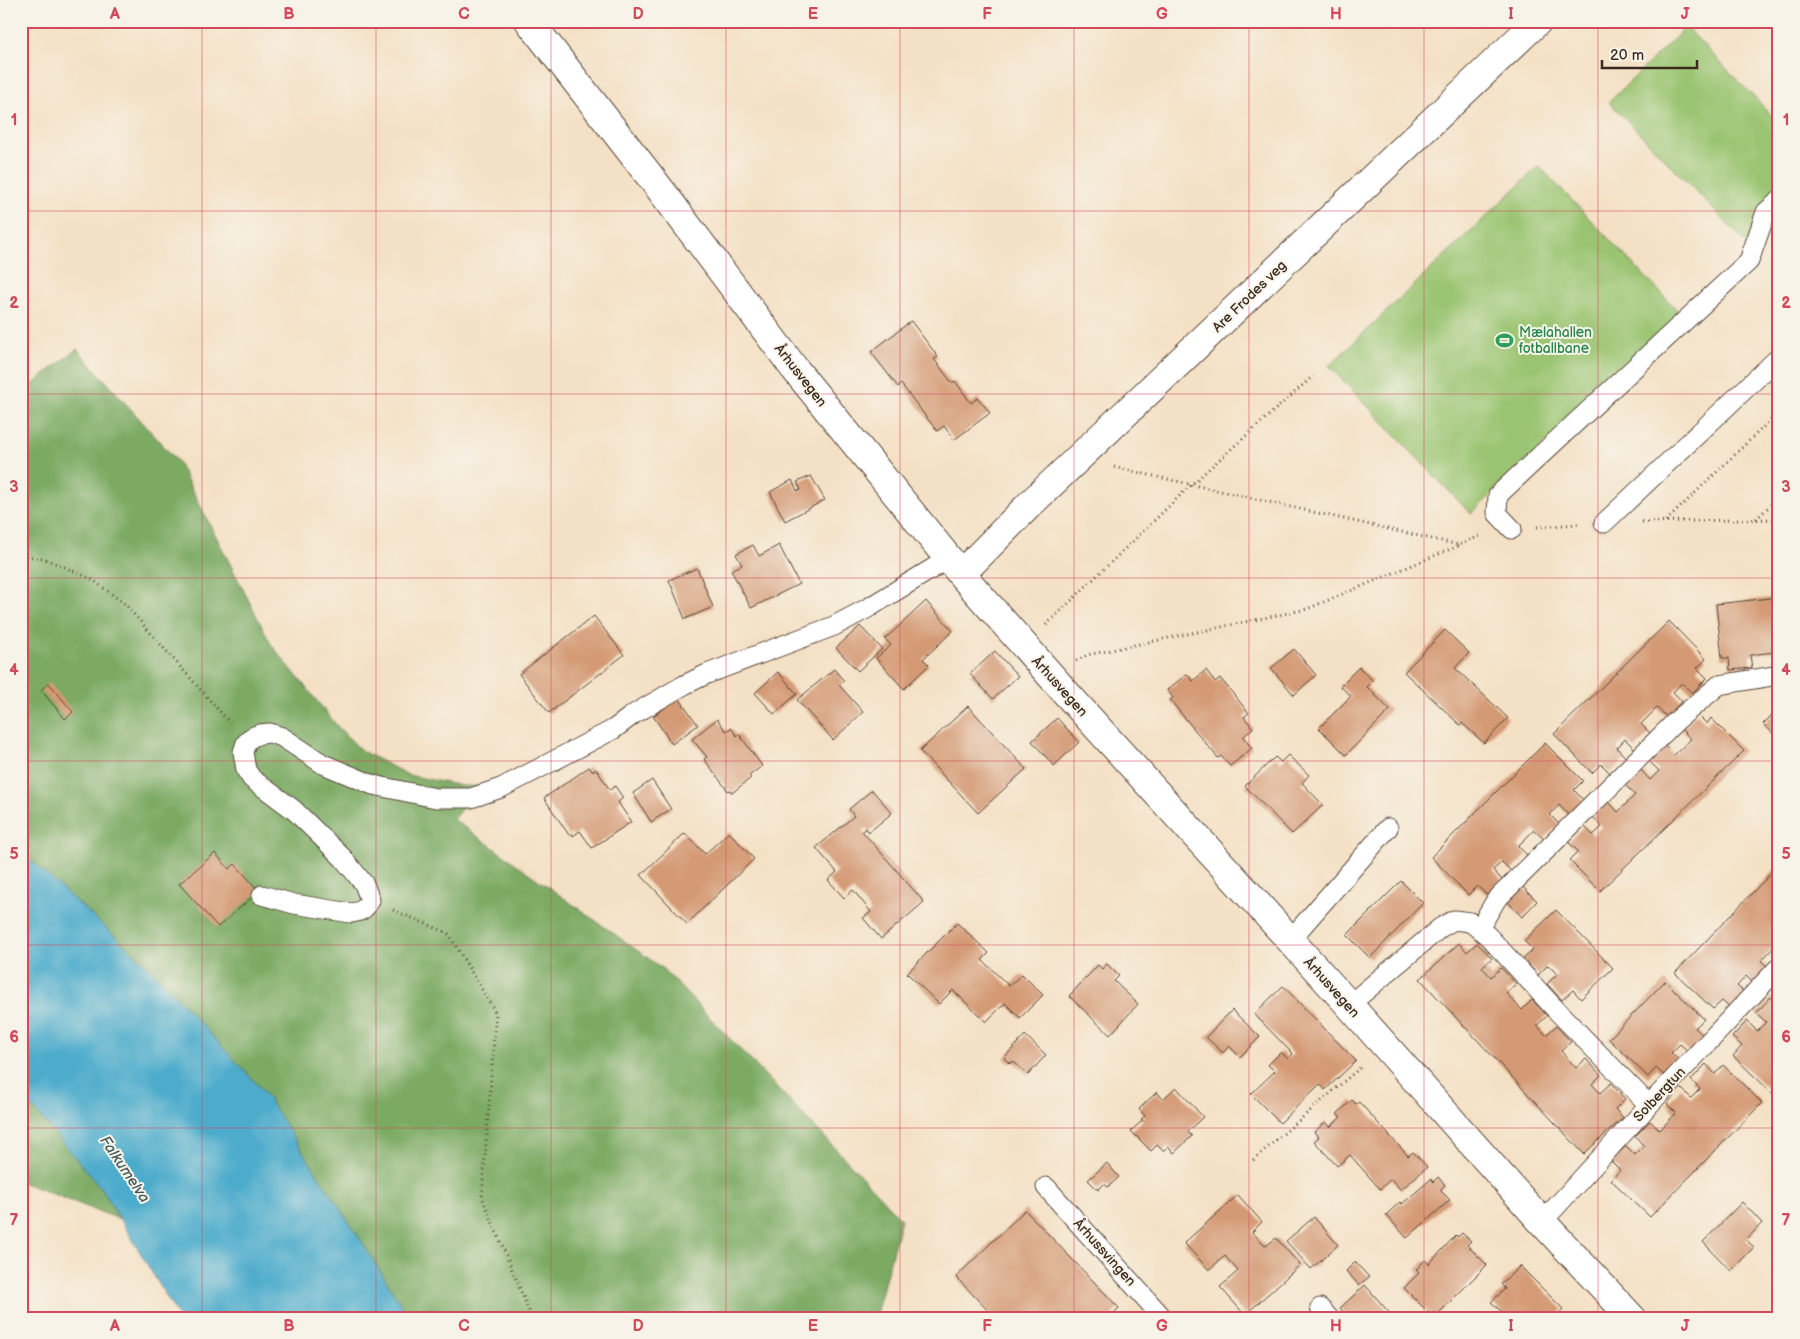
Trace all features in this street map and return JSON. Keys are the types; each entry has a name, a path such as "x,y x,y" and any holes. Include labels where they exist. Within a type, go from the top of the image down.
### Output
{"street":[{"name":"Århusvegen","path":"529,21 663,193 794,368 954,566 1050,676 1349,1005 1542,1222 1632,1318"},
{"name":"Are Frodes veg","path":"954,566 1078,458 1538,21"}],"lane":[{"path":"1512,529 1497,513 1498,495 1749,261 1766,212 1779,201"},
{"path":"1604,523 1779,357"},
{"path":"262,896 294,904 351,913 360,912 370,900 364,884 343,858 294,810 252,779 246,770 243,752 246,742 252,737 270,733 282,737 322,764 373,786 436,798 471,798 501,788 614,729 634,714 684,684 834,626 954,566"},
{"path":"1479,929 1496,900 1676,721 1719,685 1779,675"},
{"path":"1290,940 1388,828"},
{"path":"1349,1005 1440,928 1454,920 1470,922 1488,936 1648,1105"},
{"name":"Solbergtun","path":"1542,1222 1648,1105 1779,967"},
{"name":"Århussvingen","path":"1046,1188 1164,1318"}],"path":[{"path":"1024,646 1192,484 1313,376"},
{"path":"1779,412 1666,522 1779,519"},
{"path":"1078,458 1459,545"},
{"path":"1756,519 1779,497"},
{"path":"1050,676 1087,654 1308,609 1486,532 1512,529"},
{"path":"21,556 43,558 90,578 125,604 246,742"},
{"path":"370,900 448,933 496,1013 482,1197 532,1318"},
{"path":"1253,1160 1385,1046"}],"green space":[{"path":"1686,27 1779,123 1779,219 1750,247 1609,102"},
{"name":"Mælahallen fotballbane","path":"1539,166 1681,314 1471,514 1329,366"},
{"path":"77,349 178,462 271,644 338,727 362,751 408,775 462,786 481,786 453,819 662,968 901,1219 875,1318 409,1318 364,1245 263,1091 146,964 21,852 21,393"},
{"path":"21,1094 103,1190 119,1219 21,1182"}],"water":[{"name":"Falkumelva","path":"21,852 146,964 263,1091 364,1245 409,1318 179,1318 103,1190 21,1094"}],"building":[{"path":"911,321 938,357 934,359 952,383 955,381 971,403 978,398 990,413 954,440 944,426 937,431 901,384 898,387 871,352"},
{"path":"811,476 825,500 785,521 770,492 792,480 797,491 801,490 797,482"},
{"path":"753,545 759,556 779,545 799,584 751,608 731,570 742,565 736,554"},
{"path":"697,568 713,607 685,619 669,580"},
{"path":"1779,597 1779,665 1775,665 1774,652 1750,655 1752,668 1730,670 1729,658 1722,658 1716,604"},
{"path":"926,601 953,631 923,659 929,665 904,689 876,658 891,645 885,639"},
{"path":"594,616 624,655 549,713 519,674"},
{"path":"1669,621 1706,659 1697,668 1707,678 1692,693 1682,683 1673,692 1682,701 1667,717 1657,708 1641,724 1650,733 1635,749 1625,739 1617,748 1626,758 1610,773 1601,764 1592,773 1554,734"},
{"path":"860,626 882,649 858,671 836,648"},
{"path":"1445,630 1469,653 1455,668 1508,718 1484,743 1462,723 1460,725 1404,672"},
{"path":"1294,649 1316,675 1294,695 1271,668"},
{"path":"995,651 1018,676 993,699 970,674"},
{"path":"1359,667 1373,681 1367,687 1390,710 1346,755 1319,728 1351,696 1340,686"},
{"path":"834,669 844,681 839,685 863,712 833,740 797,700"},
{"path":"1206,670 1215,682 1220,678 1249,713 1244,717 1253,728 1243,737 1252,748 1230,766 1221,756 1218,758 1170,700 1173,698 1167,690 1187,674 1193,681"},
{"path":"778,672 797,694 774,714 755,693"},
{"path":"49,683 73,712 65,719 41,690"},
{"path":"679,698 698,725 672,744 653,716"},
{"path":"968,706 1026,769 978,813 920,751"},
{"path":"1779,708 1779,739 1763,724"},
{"path":"1697,714 1707,724 1711,718 1744,751 1600,891 1569,860 1578,851 1568,842 1584,826 1593,835 1602,827 1593,817 1609,802 1618,812 1635,795 1625,785 1641,770 1650,780 1659,771 1649,761 1665,746 1674,755 1691,739 1681,729"},
{"path":"1057,718 1079,742 1054,766 1032,741"},
{"path":"717,719 726,731 731,728 737,736 739,734 762,766 749,776 751,778 732,793 730,790 728,791 704,759 707,757 692,739"},
{"path":"1545,743 1583,781 1574,790 1583,800 1568,815 1559,805 1550,815 1559,824 1544,839 1534,830 1518,846 1527,855 1511,871 1502,862 1493,870 1502,880 1487,895 1477,886 1468,895 1431,857"},
{"path":"1288,755 1309,775 1302,783 1323,805 1292,834 1245,786 1275,757 1281,762"},
{"path":"589,767 592,771 596,769 610,790 615,786 623,798 618,802 631,822 592,848 580,831 573,836 572,833 569,835 544,798"},
{"path":"652,780 671,809 651,822 633,793"},
{"path":"872,790 892,813 869,832 866,828 862,831 924,902 881,939 863,918 871,912 853,890 844,898 828,880 837,872 816,848 854,816 849,809"},
{"path":"729,832 754,859 687,924 641,875 685,833 705,854"},
{"path":"215,853 229,869 235,864 259,891 218,927 179,884"},
{"path":"1779,865 1779,945 1777,944 1761,961 1771,970 1756,986 1746,976 1737,986 1747,994 1732,1010 1722,1001 1713,1009 1675,973"},
{"path":"1401,881 1423,903 1370,958 1347,935"},
{"path":"1522,886 1537,901 1522,917 1507,901"},
{"path":"1556,910 1613,968 1581,999 1573,990 1562,1000 1547,984 1557,974 1548,965 1538,975 1523,959 1533,950 1524,941"},
{"path":"957,923 989,953 982,960 1009,986 1022,974 1043,995 1020,1018 1005,1003 986,1022 953,990 939,1004 907,973"},
{"path":"1459,943 1467,952 1477,943 1492,958 1482,967 1491,977 1501,968 1516,984 1506,993 1522,1010 1532,1000 1547,1016 1537,1025 1546,1035 1556,1026 1571,1042 1561,1051 1576,1068 1586,1059 1601,1075 1592,1084 1600,1093 1611,1083 1625,1099 1615,1109 1623,1118 1584,1154 1420,979"},
{"path":"1107,964 1119,976 1114,981 1138,1004 1110,1035 1069,996 1098,965 1102,969"},
{"path":"1665,981 1704,1019 1695,1028 1705,1037 1690,1053 1680,1044 1671,1053 1681,1062 1666,1077 1656,1068 1648,1077 1609,1039"},
{"path":"1283,986 1356,1061 1325,1090 1320,1084 1280,1123 1251,1094 1275,1071 1268,1065 1281,1052 1288,1059 1293,1054 1254,1014"},
{"path":"1771,997 1779,1004 1779,1086 1772,1093 1733,1056 1742,1046 1732,1037 1747,1021 1757,1031 1766,1022 1756,1013"},
{"path":"1232,1010 1260,1037 1240,1057 1229,1046 1223,1053 1206,1037"},
{"path":"1025,1035 1046,1055 1028,1075 1013,1061 1010,1064 1004,1058"},
{"path":"1706,1064 1715,1074 1723,1065 1762,1103 1650,1217 1611,1180 1620,1170 1611,1161 1626,1146 1635,1155 1644,1146 1635,1136 1650,1121 1660,1130 1676,1113 1667,1104 1681,1088 1691,1098 1700,1089 1691,1080"},
{"path":"1176,1087 1203,1117 1187,1132 1192,1136 1174,1153 1168,1146 1163,1151 1157,1145 1151,1151 1131,1131 1145,1116 1139,1109 1157,1092 1163,1099"},
{"path":"1352,1100 1356,1104 1359,1102 1408,1156 1413,1152 1427,1167 1401,1190 1391,1179 1380,1189 1350,1155 1337,1166 1314,1141 1319,1137 1314,1132 1326,1122 1330,1127 1341,1117 1337,1114"},
{"path":"1107,1163 1119,1177 1108,1187 1104,1184 1098,1190 1088,1180"},
{"path":"1438,1177 1445,1185 1440,1190 1450,1200 1407,1238 1386,1215 1431,1179 1433,1182"},
{"path":"1238,1195 1262,1222 1252,1232 1266,1246 1276,1238 1300,1265 1245,1315 1220,1287 1238,1271 1225,1256 1209,1270 1184,1243"},
{"path":"1742,1202 1762,1223 1746,1240 1754,1247 1731,1271 1703,1242"},
{"path":"1025,1210 1119,1308 1109,1318 995,1318 956,1277"},
{"path":"1314,1217 1338,1245 1311,1269 1286,1241"},
{"path":"1462,1233 1471,1241 1467,1245 1487,1265 1434,1318 1404,1288 1419,1273 1416,1270 1425,1260 1429,1264 1456,1235 1458,1237"},
{"path":"1355,1262 1369,1277 1359,1285 1346,1271"},
{"path":"1520,1266 1563,1309 1555,1318 1498,1318 1503,1313 1491,1302 1505,1289 1501,1284"},
{"path":"1365,1285 1394,1318 1349,1318 1340,1308"}],"place":[{"name":"Mælahallen fotballbane","path":"1505,340"}]}
